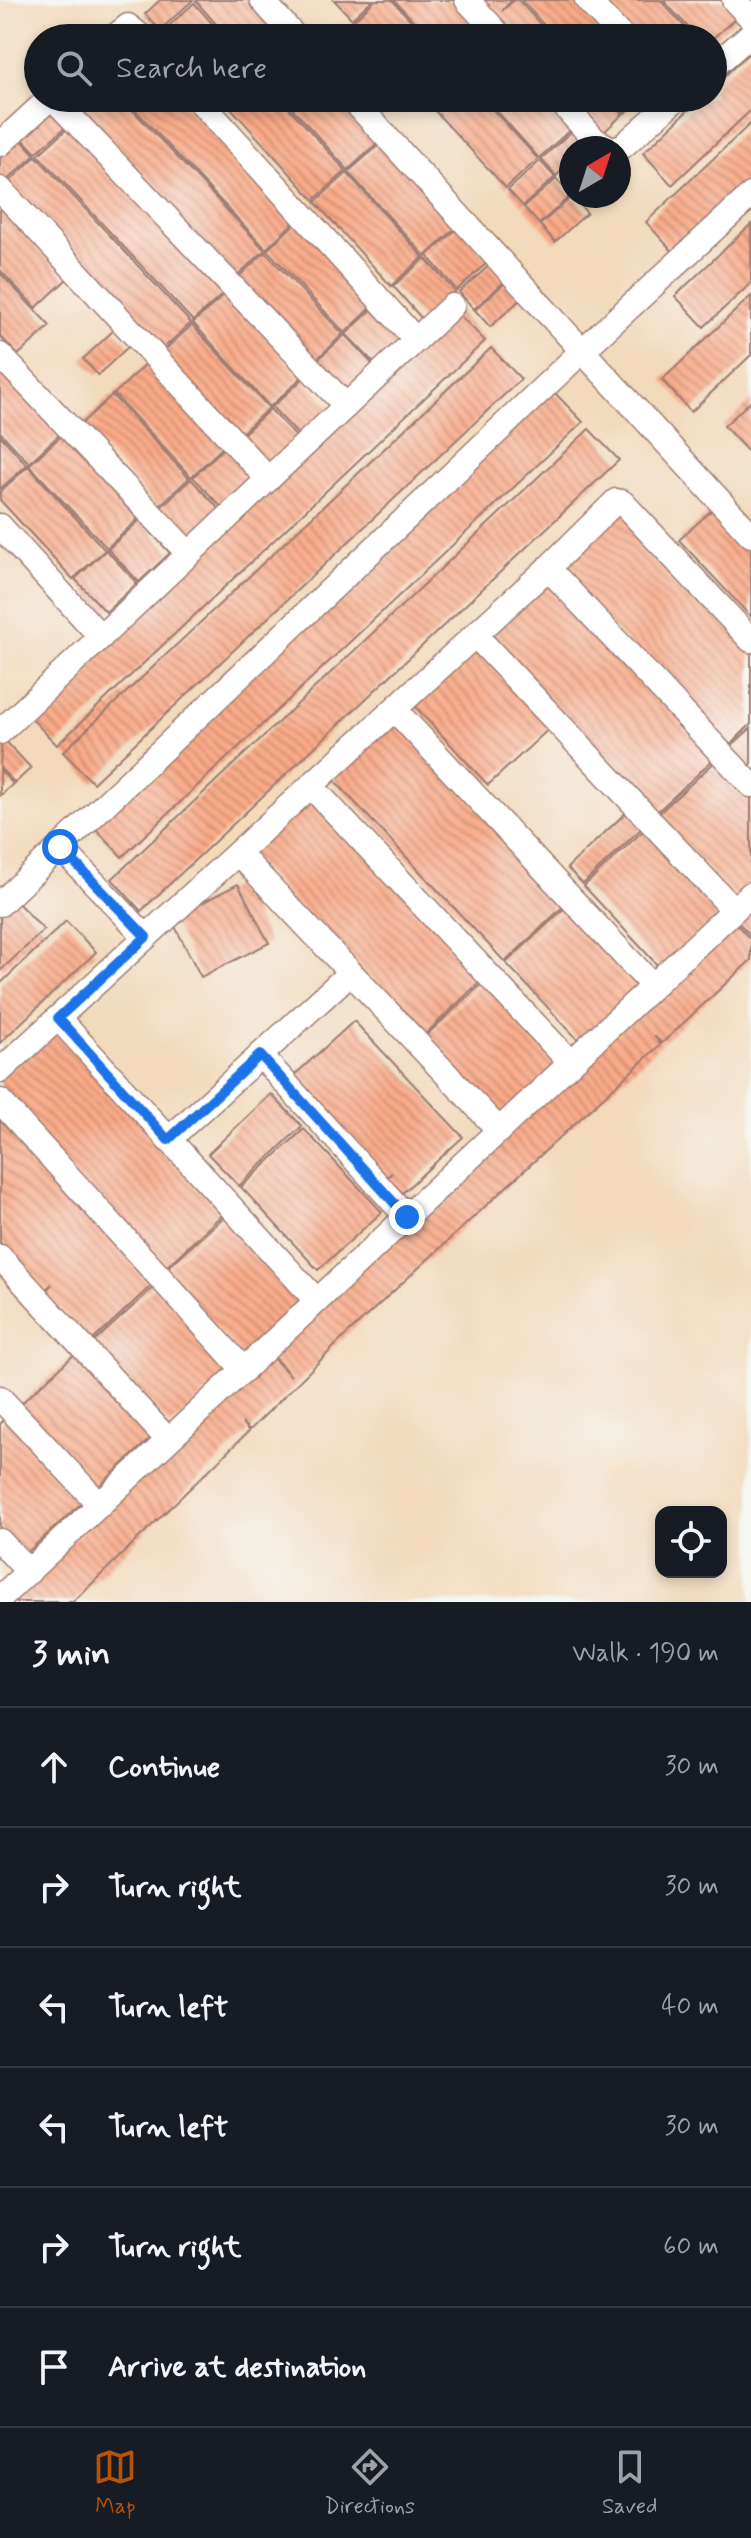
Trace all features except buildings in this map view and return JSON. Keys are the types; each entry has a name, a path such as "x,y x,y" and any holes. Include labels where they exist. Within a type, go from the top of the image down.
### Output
{"street":[{"path":"262,0 283,24"},
{"path":"467,0 489,24"},
{"path":"587,0 610,24"},
{"path":"734,0 751,18"},
{"path":"727,55 751,34"},
{"path":"0,144 35,112"},
{"path":"64,112 346,406"},
{"path":"210,112 416,340"},
{"path":"364,112 751,535"},
{"path":"570,112 591,136"},
{"path":"631,139 661,112"},
{"path":"0,189 268,479"},
{"path":"0,904 582,351 751,195"},
{"path":"0,732 452,306"},
{"path":"0,355 189,554"},
{"path":"0,1071 395,710 616,501 621,501 751,640"},
{"path":"0,526 101,637"},
{"path":"548,568 751,785"},
{"path":"0,1598 743,902 475,635"},
{"path":"395,710 653,986"},
{"path":"311,786 571,1063"},
{"path":"60,847 146,937"},
{"path":"238,853 499,1130"},
{"path":"168,1140 350,973"},
{"path":"58,1018 317,1301"},
{"path":"260,1055 407,1217"},
{"path":"0,1101 244,1370"},
{"path":"0,1257 168,1440"},
{"path":"0,1398 100,1505"},
{"path":"0,1541 29,1572"}],"route":[{"path":"60,847 146,937 58,1018 168,1140 260,1055 407,1217"}]}
